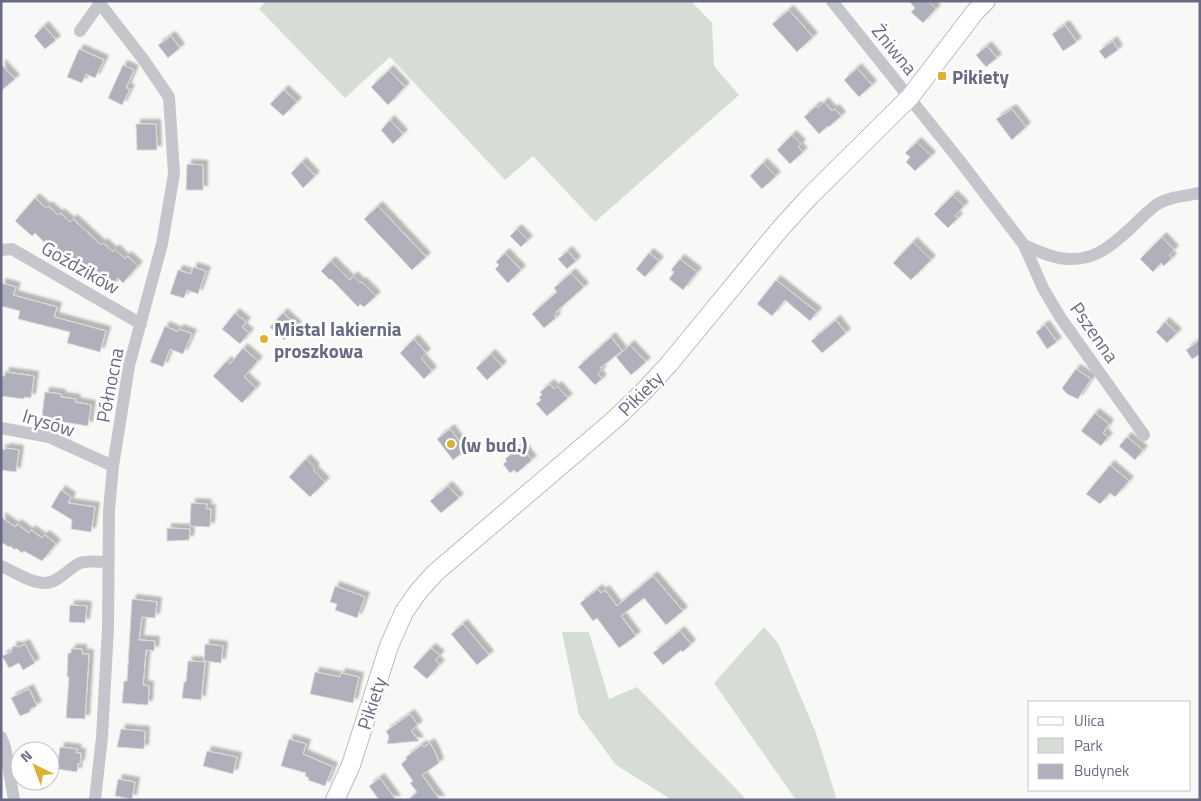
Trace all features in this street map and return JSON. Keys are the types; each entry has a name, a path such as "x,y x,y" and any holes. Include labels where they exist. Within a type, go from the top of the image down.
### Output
{"street":[{"name":"Żniwna","path":"832,1 910,97"},
{"name":"Pikiety","path":"335,800 350,765 388,646 404,612 418,592 435,573 586,444 644,391 669,364 780,228 910,97 975,12 986,1"},
{"name":"Północna","path":"80,31 99,2 144,59 169,97 174,174 162,244 129,366 113,466 109,510 108,628 102,737 95,800"},
{"name":"Pszenna","path":"910,97 1024,245 1060,317 1144,435"},
{"name":"Pszenna","path":"1024,245 1058,259 1074,260 1100,252 1155,206 1164,201 1200,193"},
{"name":"Goździków","path":"1,250 12,249 141,324"},
{"name":"Irysów","path":"1,428 49,438 113,466"},
{"path":"1,566 39,582 47,583 80,564 90,561 108,562"},
{"path":"1,736 5,747 14,800"}],"green space":[{"path":"266,1 691,1 712,23 714,66 739,95 595,222 533,156 505,180 390,57 345,98 259,9"},
{"path":"764,627 778,643 816,733 836,797 834,800 796,800 714,683"},
{"path":"562,632 589,632 609,699 637,687 747,800 672,800 616,765 579,715"}],"building":[{"path":"909,1 928,1 936,9 923,23 911,12 915,8"},
{"path":"789,10 813,37 797,52 772,24"},
{"path":"1065,25 1077,42 1063,51 1052,34"},
{"path":"44,26 56,40 45,49 34,36"},
{"path":"171,36 180,48 168,58 158,45"},
{"path":"1113,41 1118,50 1105,59 1099,51"},
{"path":"987,46 997,58 986,67 976,55"},
{"path":"79,49 104,60 95,78 86,74 82,83 67,77"},
{"path":"1,64 15,79 1,91"},
{"path":"123,65 134,70 126,88 130,89 122,105 108,98"},
{"path":"857,68 872,85 859,97 844,80"},
{"path":"389,70 405,87 388,105 371,87"},
{"path":"284,90 297,102 283,116 270,104"},
{"path":"824,102 832,111 835,109 841,116 819,134 804,117 816,106 818,108"},
{"path":"1012,109 1026,127 1012,140 996,119"},
{"path":"390,120 403,134 393,144 381,130"},
{"path":"136,124 156,124 157,150 137,150"},
{"path":"792,135 801,144 798,147 803,152 790,164 777,150"},
{"path":"917,142 931,156 915,171 906,162 910,157 905,153"},
{"path":"302,162 315,176 303,188 291,173"},
{"path":"763,163 776,176 762,189 750,176"},
{"path":"187,164 203,165 203,190 186,190"},
{"path":"953,195 964,206 955,216 958,218 948,228 934,214"},
{"path":"35,198 46,208 48,206 58,215 60,213 70,222 73,219 101,245 103,243 113,252 115,249 125,259 127,256 138,266 123,283 118,278 112,286 101,277 100,280 89,270 87,272 77,263 74,265 46,240 44,242 35,233 32,236 15,221"},
{"path":"378,206 426,257 412,270 364,219"},
{"path":"517,229 528,240 521,247 510,236"},
{"path":"1162,237 1174,250 1169,255 1172,258 1164,266 1161,263 1153,272 1140,259"},
{"path":"913,242 931,260 911,280 893,263"},
{"path":"568,251 576,261 567,269 558,259"},
{"path":"505,253 521,270 508,283 495,269 499,265 496,262"},
{"path":"649,253 659,261 645,277 636,269"},
{"path":"680,259 697,272 683,290 669,279 674,272 671,270"},
{"path":"331,261 350,280 353,276 376,296 364,307 360,304 358,307 321,271"},
{"path":"193,267 206,271 198,294 187,290 184,298 170,294 178,270 191,274"},
{"path":"571,273 584,287 556,312 554,316 556,318 544,328 532,314 557,292 554,288"},
{"path":"776,280 817,312 810,321 785,300 772,316 757,304"},
{"path":"1,283 16,287 13,295 57,307 54,317 106,331 100,352 67,343 70,332 18,319 20,311 1,306"},
{"path":"235,313 246,322 242,327 249,333 240,344 222,329"},
{"path":"283,313 297,326 284,340 270,327"},
{"path":"836,320 846,333 822,353 811,341"},
{"path":"1165,322 1177,333 1167,343 1156,332"},
{"path":"1045,325 1057,342 1047,349 1036,332"},
{"path":"165,326 178,332 179,329 192,334 183,354 170,349 163,367 150,362"},
{"path":"611,337 622,351 600,368 602,370 598,374 602,379 595,385 578,367"},
{"path":"414,339 426,353 421,358 432,371 424,379 400,353"},
{"path":"1200,340 1200,354 1192,359 1186,350"},
{"path":"630,345 646,362 631,375 616,357"},
{"path":"243,348 258,361 244,377 256,388 242,403 213,376 227,361 230,364"},
{"path":"491,354 502,366 487,380 476,368"},
{"path":"1076,369 1091,379 1078,399 1067,394 1062,388"},
{"path":"5,372 34,376 31,398 1,396 1,376 5,376"},
{"path":"550,384 554,389 557,386 568,398 547,416 536,404 541,400 539,397 542,395 540,392"},
{"path":"45,392 61,394 61,397 76,399 75,402 91,405 88,426 57,421 57,419 42,416"},
{"path":"1095,413 1109,424 1103,433 1108,437 1101,446 1081,431"},
{"name":"(w bud.)","path":"450,429 466,450 453,460 437,439"},
{"path":"1127,437 1143,450 1135,460 1119,446"},
{"path":"521,446 532,460 517,473 514,470 510,473 503,464 507,461 505,459"},
{"path":"5,448 19,450 16,472 1,470 1,449 5,450"},
{"path":"306,459 315,468 313,470 325,482 310,497 289,477"},
{"path":"1110,465 1129,481 1115,497 1110,493 1100,504 1086,494"},
{"path":"448,486 459,498 441,513 430,501"},
{"path":"61,490 71,497 68,503 95,507 91,532 71,529 72,520 51,507"},
{"path":"191,503 207,504 206,509 211,509 210,527 190,526"},
{"path":"1,517 15,527 17,524 29,533 31,530 42,538 45,535 56,544 42,561 24,551 22,553 16,548 15,550 1,542"},
{"path":"167,528 190,529 189,540 167,541"},
{"path":"653,576 683,611 666,625 644,598 621,616 636,636 619,648 597,618 593,621 580,603 598,589 601,593 605,590 617,606"},
{"path":"335,586 365,597 357,618 335,610 337,604 330,602"},
{"path":"132,599 157,602 155,618 142,617 139,640 155,641 154,651 146,650 143,685 149,686 148,705 122,703 124,681 127,681"},
{"path":"70,605 87,606 85,623 69,622"},
{"path":"463,624 489,655 477,665 451,634"},
{"path":"680,631 691,644 683,652 681,650 663,665 653,653"},
{"path":"25,644 35,663 23,670 19,663 9,668 2,656 11,652 13,646 19,647"},
{"path":"205,644 223,646 221,663 204,661"},
{"path":"431,648 440,655 435,660 440,664 427,679 413,667"},
{"path":"71,649 82,649 82,654 89,654 85,719 66,718 69,677 67,677 68,653 71,653"},
{"path":"188,661 205,662 201,700 182,698"},
{"path":"315,672 340,677 341,673 359,677 353,703 310,694"},
{"path":"29,689 37,706 30,709 30,712 20,716 11,698"},
{"path":"410,714 418,725 411,731 419,741 387,744 389,737 386,731"},
{"path":"121,729 145,731 144,749 117,747"},
{"path":"289,739 306,744 303,754 333,767 325,786 308,780 309,778 305,776 306,773 281,766"},
{"path":"430,743 439,763 422,775 440,800 408,800 417,792 410,783 413,781 401,764 407,759 406,757 422,745 424,747"},
{"path":"60,747 77,749 76,753 81,753 77,772 60,769"},
{"path":"207,751 237,757 233,774 203,766"},
{"path":"380,778 396,800 379,800 369,786"},
{"path":"118,779 135,782 132,799 115,796"}],"place":[{"name":"Pikiety","path":"942,76"},
{"name":"Mistal lakiernia proszkowa","path":"264,339"},
{"name":"(w bud.)","path":"451,444"}]}
